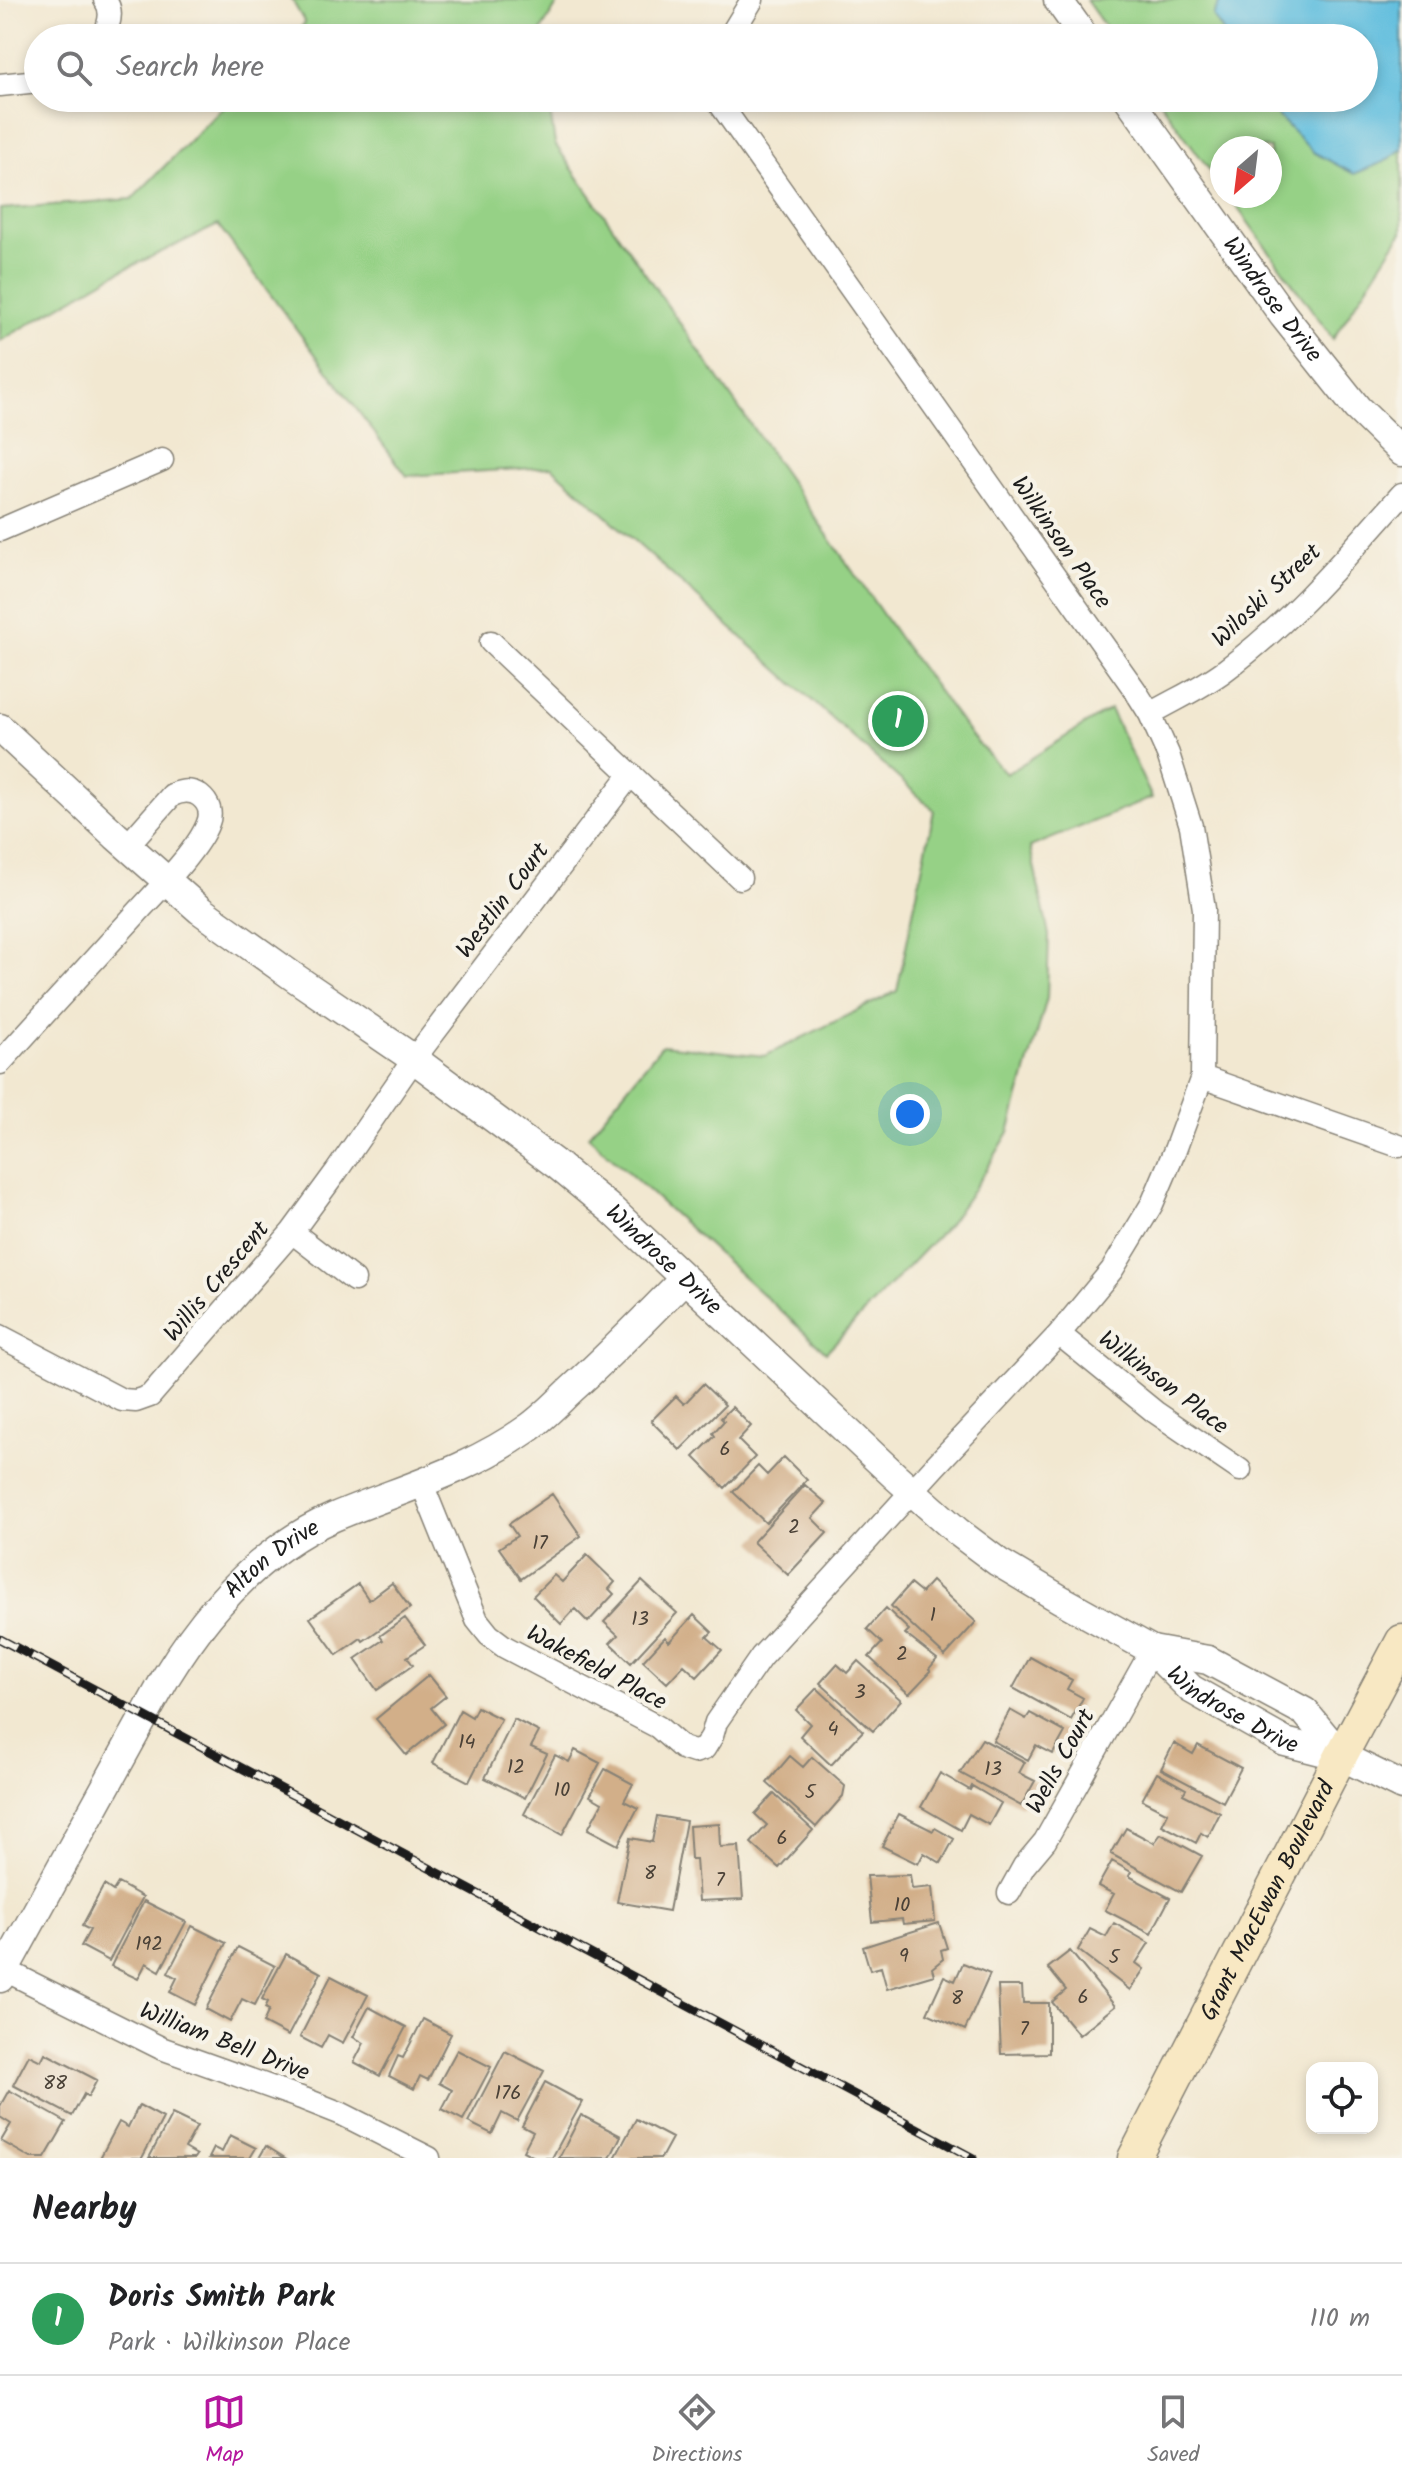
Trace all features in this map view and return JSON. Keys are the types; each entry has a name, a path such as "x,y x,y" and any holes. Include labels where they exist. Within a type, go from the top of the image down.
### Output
{"main road":[{"name":"Grant MacEwan Boulevard","path":"1134,2158 1402,1641"}],"street":[{"path":"105,0 109,6 108,24"},
{"path":"737,24 752,0"},
{"path":"1058,0 1075,24"},
{"path":"0,85 24,82"},
{"name":"Wilkinson Place","path":"726,112 1150,714 1168,754 1191,826 1204,909 1202,1077 1152,1204 1112,1270 1059,1334 911,1491"},
{"name":"Windrose Drive","path":"1138,112 1283,315 1357,408 1402,452"},
{"path":"0,530 162,460"},
{"name":"Wiloski Street","path":"1150,714 1223,672 1277,627 1402,494"},
{"path":"491,642 740,878"},
{"name":"Windrose Drive","path":"0,728 166,881 231,933 414,1059 557,1165 613,1211 958,1532 998,1562 1152,1650 1208,1660 1305,1712 1341,1756"},
{"name":"Westlin Court","path":"414,1059 631,774"},
{"path":"0,1063 166,881 203,833 210,819 209,807 202,797 193,792 182,791 172,795 127,846"},
{"name":"Willis Crescent","path":"0,1336 122,1400 136,1401 150,1396 292,1232 414,1059"},
{"path":"1202,1077 1399,1146"},
{"path":"292,1232 354,1280"},
{"name":"Alton Drive","path":"2,1974 166,1677 215,1606 258,1566 303,1532 466,1466 527,1429 597,1366 684,1279"},
{"name":"Wilkinson Place","path":"1059,1334 1155,1412 1240,1470"},
{"name":"Wakefield Place","path":"422,1484 477,1620 489,1635 505,1647 658,1727 682,1748 694,1752 704,1749 716,1722 761,1657 911,1491"},
{"name":"Wells Court","path":"1009,1893 1024,1866 1045,1841 1152,1650"},
{"path":"1341,1756 1402,1786"},
{"name":"William Bell Drive","path":"2,1974 161,2048 342,2114 429,2158"}],"green space":[{"path":"292,0 560,0 545,24 305,23"},
{"path":"1086,0 1402,0 1402,232 1333,339 1238,208 1282,208 1282,136 1210,136 1210,171 1167,112 1378,112 1378,24 1103,24"},
{"path":"218,112 550,112 555,144 904,645 970,734 1006,774 1110,709 1152,798 1030,847 1049,935 1047,998 1009,1132 949,1224 826,1352 588,1136 662,1045 765,1056 897,991 934,810 552,467 407,476 218,225 115,274 0,341 0,209 132,199"}],"water":[{"path":"1221,0 1402,0 1402,149 1384,162 1354,174 1313,152 1274,112 1378,112 1378,24 1218,24 1213,16"}],"building":[{"path":"703,1384 725,1405 680,1450 651,1421 676,1396 684,1404"},
{"path":"732,1407 751,1426 738,1440 755,1457 725,1488 694,1457 715,1436 713,1433 724,1421 721,1418"},
{"path":"784,1457 807,1480 766,1523 733,1492 758,1466 767,1475"},
{"path":"805,1485 826,1503 812,1518 827,1533 788,1575 753,1542"},
{"path":"552,1494 581,1536 521,1579 499,1548 517,1536 509,1524"},
{"path":"587,1555 615,1582 609,1589 614,1594 588,1622 575,1609 561,1624 533,1596 554,1575 562,1582"},
{"path":"642,1581 677,1613 631,1663 610,1643 618,1635 604,1622"},
{"path":"932,1581 976,1622 945,1656 891,1606 910,1584 921,1593"},
{"path":"392,1583 410,1608 337,1655 310,1618 358,1584 369,1600"},
{"path":"886,1608 909,1630 905,1634 937,1659 929,1669 931,1671 909,1694 869,1657 882,1643 867,1629"},
{"path":"694,1615 712,1632 707,1637 722,1650 697,1677 684,1665 667,1683 643,1661 665,1637 669,1642"},
{"path":"405,1618 425,1645 407,1657 413,1665 377,1690 355,1659 383,1640 380,1636"},
{"path":"1030,1657 1072,1680 1067,1689 1083,1698 1071,1720 1013,1688"},
{"path":"858,1661 901,1700 873,1731 820,1683 837,1664 847,1673"},
{"path":"429,1675 446,1696 431,1708 444,1724 406,1755 376,1719"},
{"path":"817,1688 863,1731 831,1765 800,1736 810,1724 796,1710"},
{"path":"477,1707 501,1719 469,1782 433,1763 460,1710 472,1717"},
{"path":"1010,1710 1026,1719 1030,1713 1065,1732 1053,1754 1036,1745 1028,1760 993,1741"},
{"path":"514,1719 539,1732 531,1747 547,1754 525,1798 485,1778"},
{"path":"982,1739 1025,1762 1019,1773 1035,1781 1021,1806 960,1773"},
{"path":"1174,1743 1193,1754 1198,1745 1241,1768 1223,1802 1161,1769"},
{"path":"575,1750 600,1763 562,1835 524,1814 555,1755 569,1762"},
{"path":"790,1756 803,1767 812,1757 845,1786 843,1796 816,1827 767,1783"},
{"path":"605,1769 633,1784 624,1801 638,1808 618,1845 588,1829 602,1803 590,1796"},
{"path":"940,1773 970,1790 972,1786 1001,1803 989,1825 969,1814 961,1830 921,1807"},
{"path":"1157,1773 1186,1789 1183,1794 1220,1813 1208,1837 1201,1833 1196,1843 1162,1825 1168,1813 1142,1800"},
{"path":"774,1794 813,1830 779,1868 751,1843 767,1825 755,1814"},
{"path":"899,1814 954,1839 941,1863 924,1853 918,1864 882,1846"},
{"path":"657,1816 686,1821 669,1911 617,1902 630,1838 652,1842"},
{"path":"719,1824 720,1847 739,1846 743,1899 699,1901 696,1859 691,1859 689,1826"},
{"path":"1126,1828 1154,1843 1161,1834 1202,1856 1181,1892 1111,1854"},
{"path":"1112,1861 1131,1872 1129,1876 1170,1898 1151,1934 1105,1910 1114,1894 1098,1886"},
{"path":"910,1875 912,1889 932,1887 935,1921 903,1924 902,1919 872,1922 867,1876"},
{"path":"118,1883 143,1897 109,1961 81,1946 90,1930 82,1926 104,1885 113,1891"},
{"path":"144,1901 186,1922 160,1971 146,1963 138,1979 111,1966"},
{"path":"939,1923 947,1948 941,1950 943,1959 932,1968 934,1975 887,1989 881,1967 870,1970 863,1947"},
{"path":"1114,1923 1149,1943 1136,1963 1144,1969 1130,1990 1078,1950 1090,1929 1106,1937"},
{"path":"192,1926 226,1943 195,2005 170,1992 177,1978 168,1973"},
{"path":"238,1947 275,1966 255,2005 242,1999 230,2022 206,2009"},
{"path":"1070,1951 1115,2006 1079,2035 1052,2002 1066,1990 1048,1968"},
{"path":"286,1954 321,1973 288,2036 263,2023 269,2010 265,2008 268,2002 262,1999"},
{"path":"963,1963 990,1974 965,2030 927,2013 944,1976 955,1981"},
{"path":"331,1976 368,1995 343,2043 328,2035 321,2048 300,2037"},
{"path":"998,1986 1022,1986 1023,2003 1049,2003 1049,2053 1001,2054"},
{"path":"369,2007 406,2027 380,2076 354,2062 364,2043 353,2037"},
{"path":"423,2019 451,2034 428,2080 420,2076 414,2089 389,2076 398,2056 403,2058"},
{"path":"457,2050 491,2067 463,2120 442,2109 452,2090 439,2083"},
{"path":"505,2051 544,2071 517,2121 502,2113 492,2134 468,2122"},
{"path":"45,2053 97,2080 88,2097 84,2094 72,2116 13,2085 29,2055 41,2061"},
{"path":"545,2082 582,2102 552,2158 536,2158 523,2151 533,2132 522,2126"},
{"path":"9,2090 66,2122 45,2158 31,2158 1,2141 11,2124 0,2117 0,2106"},
{"path":"139,2105 163,2118 142,2158 100,2158 119,2122 128,2127"},
{"path":"172,2114 197,2126 185,2148 197,2155 195,2158 149,2158"},
{"path":"581,2115 621,2136 610,2158 559,2158"},
{"path":"636,2119 672,2138 661,2158 615,2158"},
{"path":"230,2135 256,2148 250,2158 209,2158 214,2148 222,2152"},
{"path":"266,2146 285,2158 259,2158"}],"railway":[{"path":"0,1639 973,2158"}],"place":[{"name":"Doris Smith Park","path":"898,721"}]}
